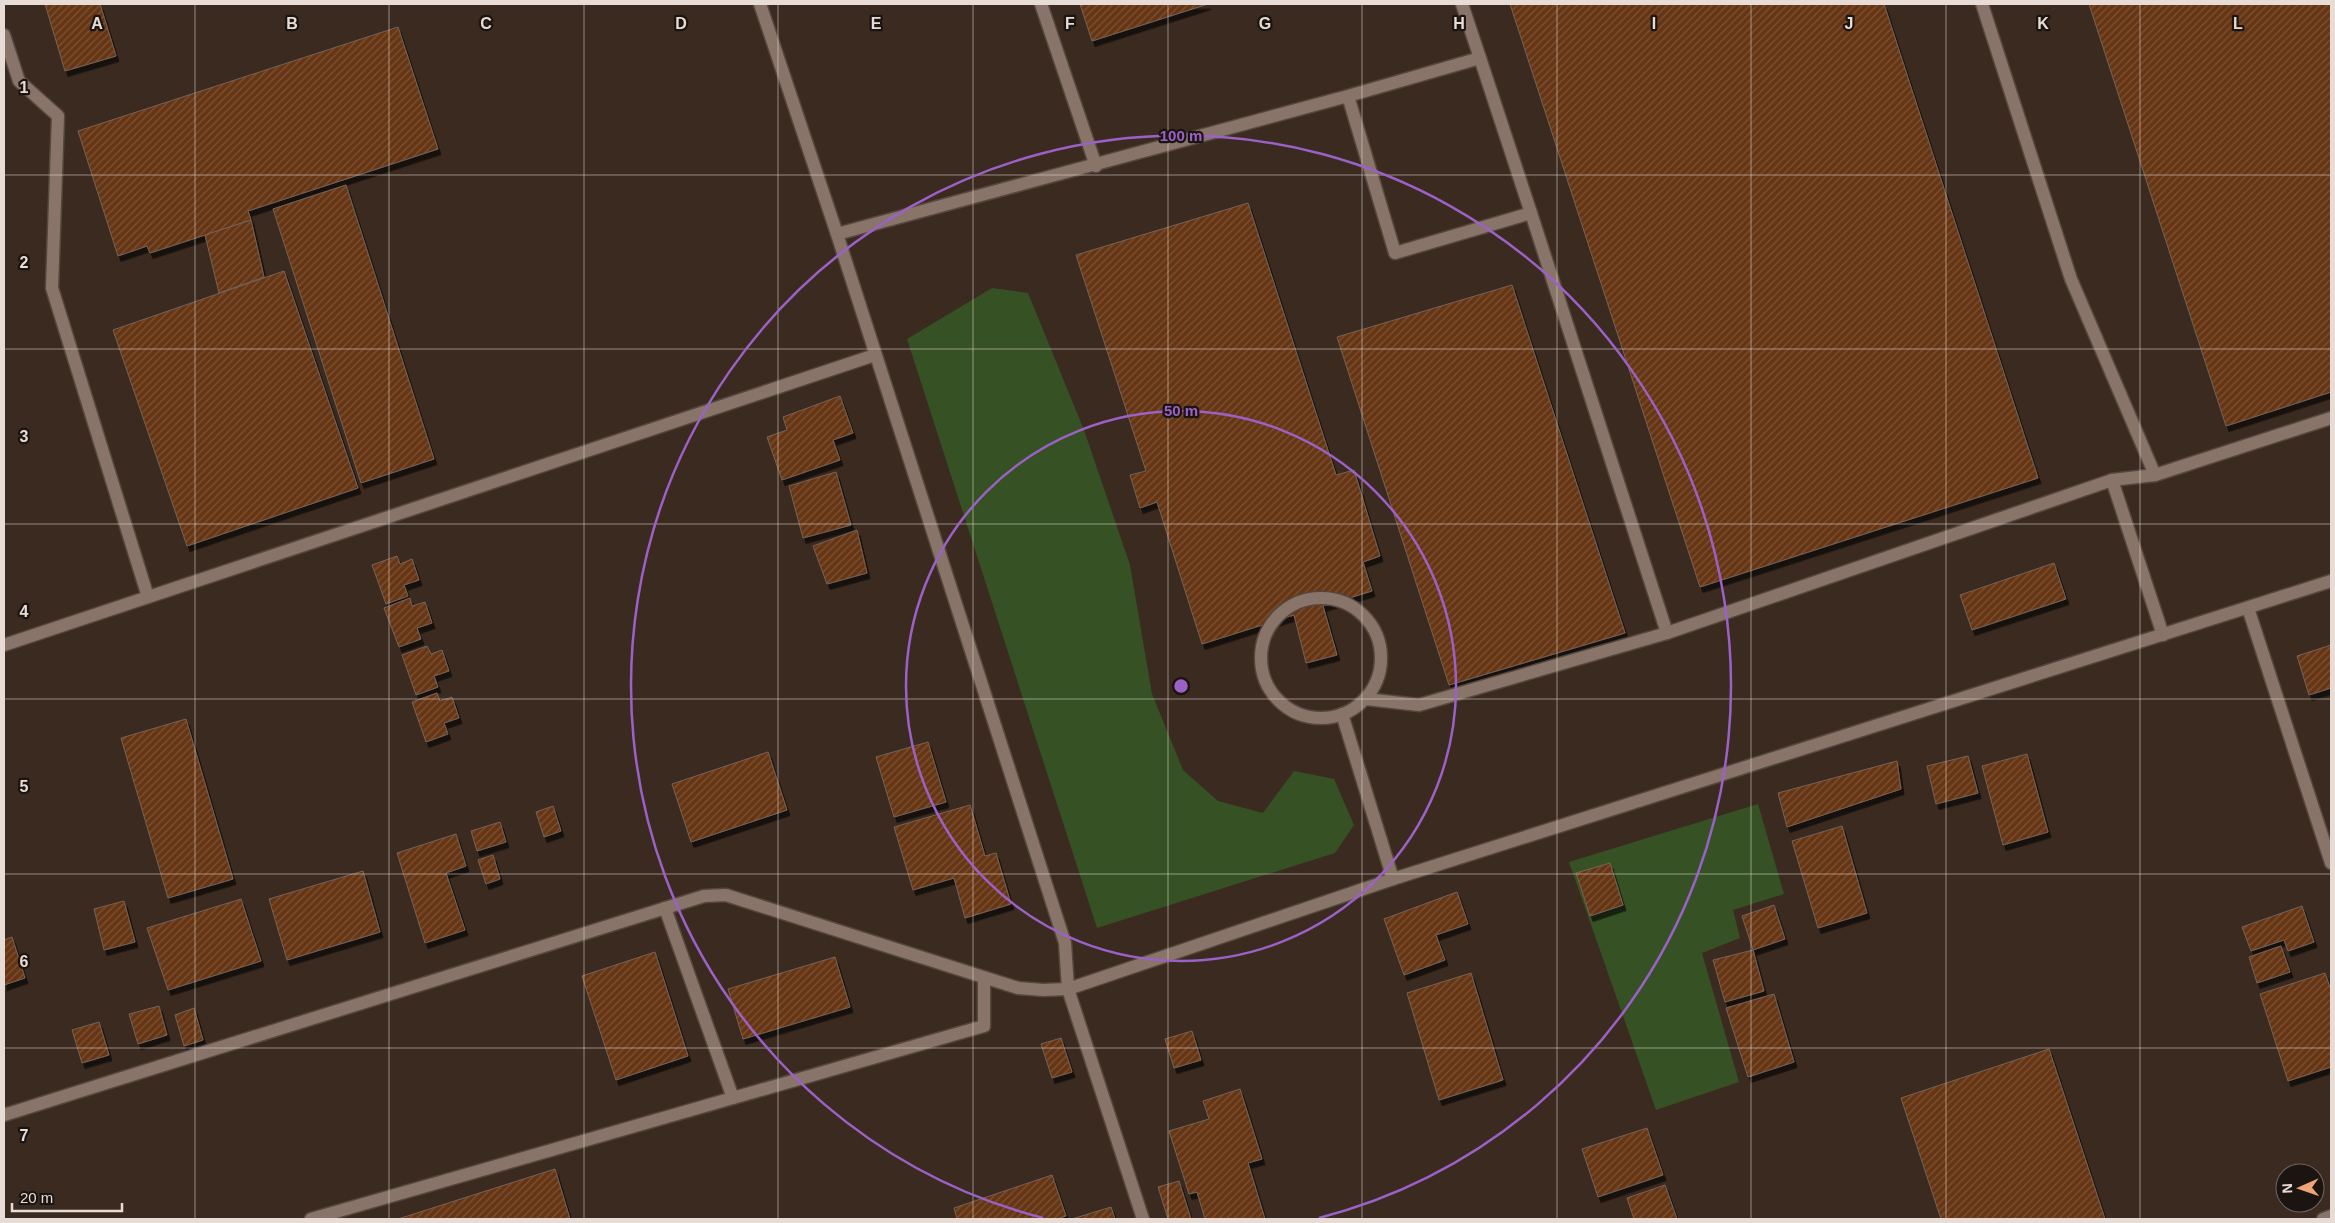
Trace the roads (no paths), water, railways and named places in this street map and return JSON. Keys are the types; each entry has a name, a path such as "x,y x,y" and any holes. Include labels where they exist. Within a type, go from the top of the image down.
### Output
{"street":[{"path":"760,4 837,234 1065,943 1068,989 1143,1219"},
{"path":"1041,4 1096,166"},
{"path":"1462,4 1667,633"},
{"path":"1982,4 2071,279 2155,475"},
{"path":"4,35 19,82 58,116 52,288 148,598"},
{"path":"837,234 1096,166 1480,58"},
{"path":"1348,96 1395,253 1531,213"},
{"path":"4,645 875,355"},
{"path":"1366,698 1418,705 1667,633 2112,480 2155,475 2331,418"},
{"path":"2112,480 2164,635"},
{"path":"4,1115 704,896 726,895 1018,988 1068,989 1394,879 2331,581"},
{"path":"1320,598 1339,601 1357,610 1370,624 1379,642 1381,662 1377,682 1366,698 1350,711 1342,714 1332,718 1312,718 1292,712 1277,700 1266,683 1261,663 1262,644 1270,626 1283,611 1300,601 1320,598"},
{"path":"2248,608 2331,863"},
{"path":"1342,714 1394,879"},
{"path":"665,908 733,1098"},
{"path":"311,1219 984,1026 984,978"},
{"path":"2323,1219 2331,1216"}]}
